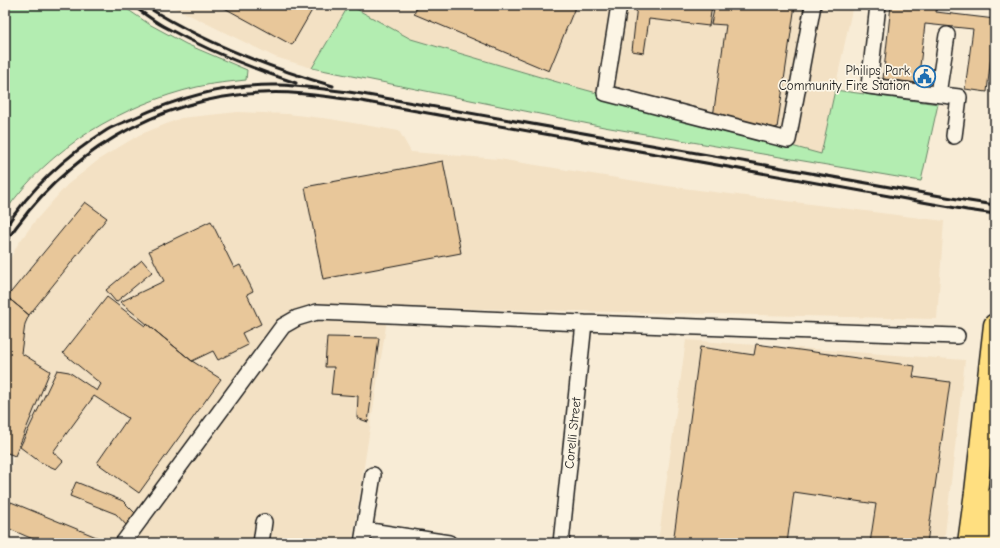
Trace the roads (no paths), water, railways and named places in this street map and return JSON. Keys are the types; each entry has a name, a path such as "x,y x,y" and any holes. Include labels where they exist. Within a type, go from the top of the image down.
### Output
{"highway":[{"path":"969,543 995,325"},
{"path":"988,543 995,499"}],"street":[{"path":"619,5 605,93 788,140 813,5"},
{"path":"878,5 869,86 959,97 954,136"},
{"path":"938,94 947,35"},
{"path":"123,543 283,326 297,318 317,312 957,336"},
{"name":"Corelli Street","path":"561,543 584,323"},
{"path":"372,475 363,537 449,543"},
{"path":"261,543 264,522"}],"railway":[{"path":"132,5 159,24 211,50 296,83"},
{"path":"144,5 189,31 212,42 259,62 333,86"},
{"path":"5,228 26,199 51,173 78,150 110,128 186,98 222,89 259,85 299,86 362,94 995,205"},
{"path":"5,243 28,211 55,183 84,158 115,137 149,119 185,106 223,97 262,93 312,95 361,101 995,214"}],"place":[{"name":"Philips Park Community Fire Station","path":"925,77"}]}
